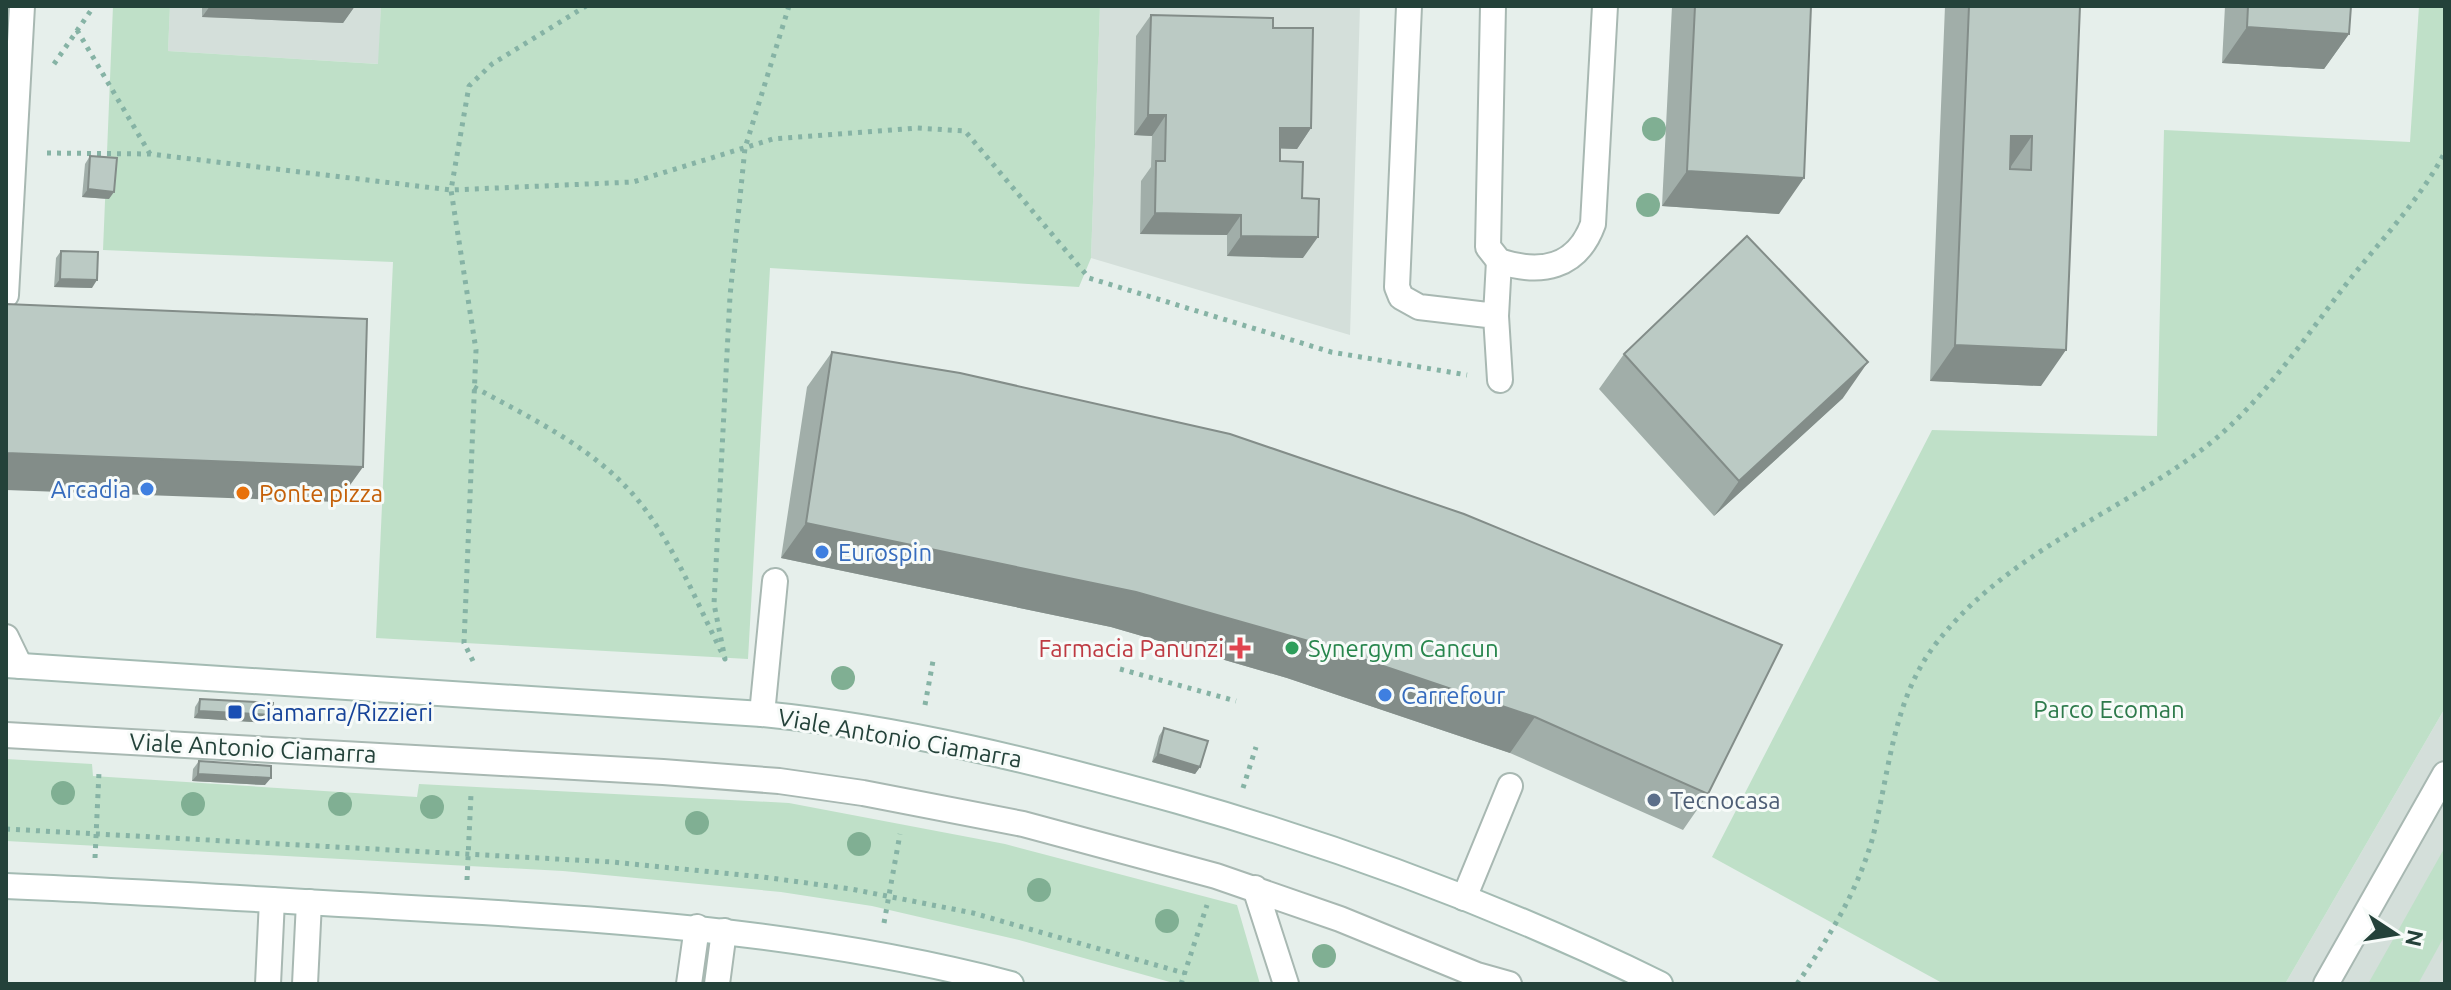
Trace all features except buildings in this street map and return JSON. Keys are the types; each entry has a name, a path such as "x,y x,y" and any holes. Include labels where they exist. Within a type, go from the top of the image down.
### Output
{"street":[{"path":"6,295 22,6"},
{"path":"1409,6 1397,287 1401,297 1419,307 1496,316"},
{"path":"1493,6 1486,237 1488,247 1499,261 1496,316 1500,380"},
{"path":"1499,261 1554,267 1571,259 1588,238 1596,210 1605,6"},
{"path":"762,714 775,581"},
{"path":"6,637 13,666"},
{"name":"Viale Antonio Ciamarra","path":"13,666 762,714 907,735 1090,776 1305,839 1464,898 1660,984"},
{"name":"Viale Antonio Ciamarra","path":"6,735 779,781 907,800 1023,824 1255,888 1485,980 1509,984"},
{"path":"2326,984 2445,774"},
{"path":"1464,898 1510,786"},
{"path":"6,886 697,927 902,959 1011,984"},
{"path":"1255,888 1286,984"},
{"path":"268,984 272,900"},
{"path":"305,984 309,902"},
{"path":"689,984 697,927"},
{"path":"717,984 724,931"}],"path":[{"path":"477,669 464,643 476,350 451,190 469,86 492,64 586,6"},
{"path":"474,387 555,431 606,469 647,512 725,659 714,604 730,296 745,148 789,6"},
{"path":"77,30 150,154"},
{"path":"37,153 150,154 451,190 633,182 773,139 917,128 965,131 1089,278 1331,352 1500,380"},
{"path":"1797,984 1856,885 1872,839 1886,766 1907,693 1936,643 1958,617 2017,567 2175,469 2225,431 2264,389 2417,196 2445,152"},
{"path":"925,705 933,661"},
{"path":"1120,669 1236,701"},
{"path":"1241,794 1256,747"},
{"path":"94,870 99,763"},
{"path":"466,892 471,782"},
{"path":"882,936 903,822"},
{"path":"6,829 612,862 763,877 973,913 1184,973"},
{"path":"1181,984 1210,897"}],"shaded area":[{"path":"170,6 202,6 202,17 342,23 343,6 381,6 379,64 168,51"},
{"path":"1100,6 1360,6 1350,335 1091,258"},
{"path":"2445,708 2445,984 2285,984"}],"green space":[{"path":"113,6 170,6 168,51 378,64 381,6 1100,6 1091,258 1079,287 770,268 748,659 376,638 393,262 103,250"},
{"name":"Parco Ecoman","path":"2419,6 2445,6 2445,708 2285,984 1944,984 1712,857 1932,430 2157,436 2164,130 2410,142"},
{"path":"6,759 92,764 93,776 417,797 419,784 789,803 1005,844 1237,905 1260,984 1177,984 1019,940 872,906 781,892 563,871 6,841"},
{"path":"2445,847 2445,935 2418,984 2368,984"}],"place":[{"name":"Arcadia","path":"147,489"},
{"name":"Ponte pizza","path":"243,493"},
{"name":"Eurospin","path":"822,552"},
{"name":"Farmacia Panunzi","path":"1240,648"},
{"name":"Synergym Cancun","path":"1292,648"},
{"name":"Carrefour","path":"1385,695"},
{"name":"Ciamarra/Rizzieri","path":"235,712"},
{"name":"Tecnocasa","path":"1654,800"}]}
